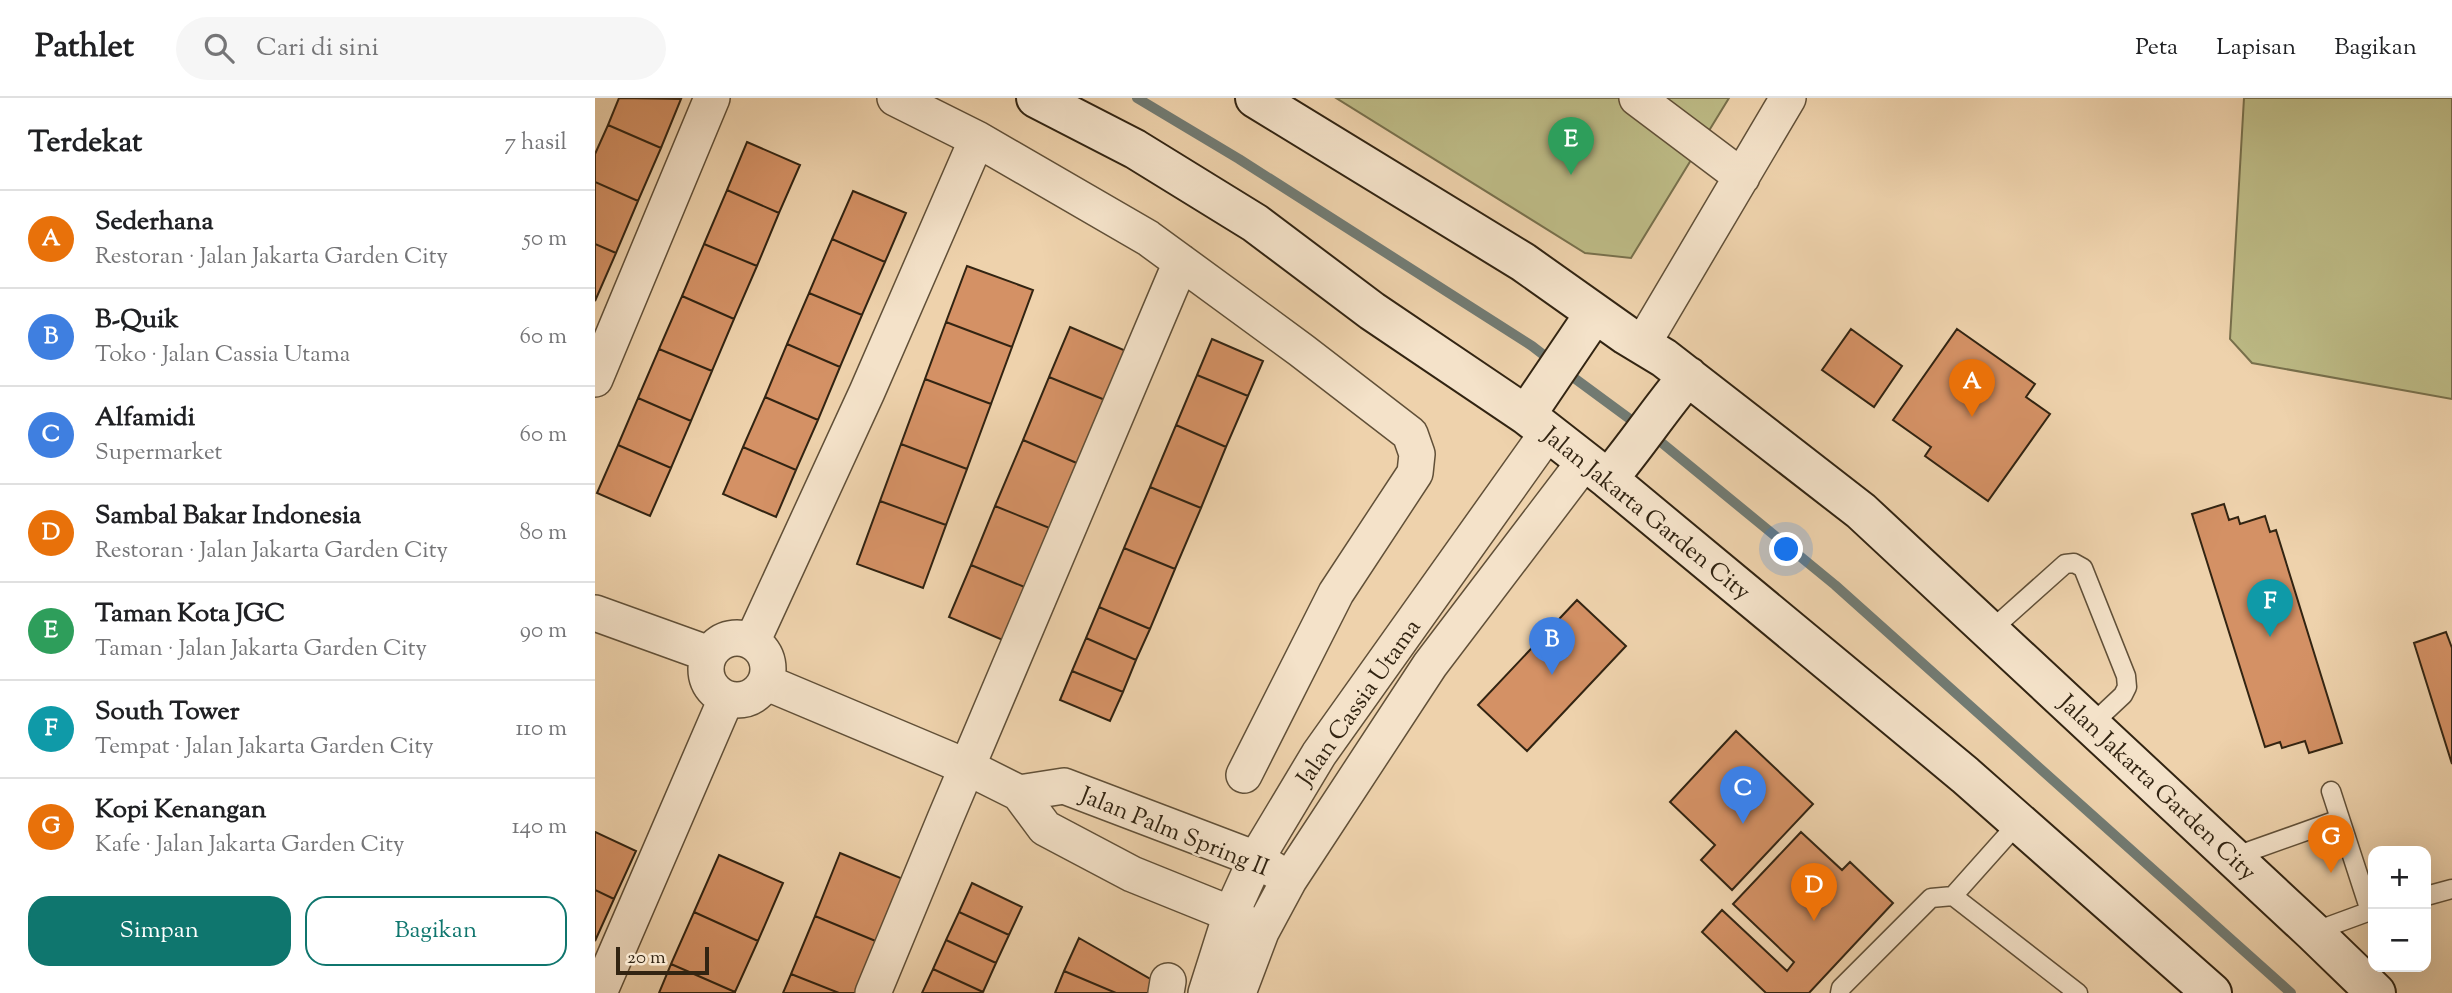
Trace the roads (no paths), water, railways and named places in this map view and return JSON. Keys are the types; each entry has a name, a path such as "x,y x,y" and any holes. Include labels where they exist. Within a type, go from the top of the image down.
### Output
{"street":[{"path":"595,379 712,98"},
{"path":"895,98 977,139 1147,238 1410,434 1417,454 1415,474 1336,593 1244,775"},
{"name":"Jalan Jakarta Garden City","path":"1036,98 1135,149 1255,223 1372,311 1540,411 1608,464 2211,993"},
{"name":"Jalan Jakarta Garden City","path":"1255,98 1523,261 1584,328 1642,345 1664,358 1861,512 2233,857 2373,992"},
{"path":"1637,98 1742,177"},
{"path":"1642,345 1788,98"},
{"path":"752,642 867,392 977,139"},
{"path":"873,993 1181,262"},
{"path":"1540,411 1584,328"},
{"path":"1608,464 1688,376"},
{"name":"Jalan Cassia Utama","path":"1206,993 1231,914 1256,859 1319,754 1540,411"},
{"name":"Jalan Cassia Utama","path":"1238,993 1261,932 1289,880 1430,665 1608,464"},
{"path":"595,613 709,654"},
{"path":"741,638 752,642 761,649 766,659 768,671 765,682 759,691 749,698 738,701 726,699 710,685 706,675 709,654 717,645 728,639 741,638"},
{"name":"Jalan Palm Spring II","path":"765,682 967,767 1019,793 1045,828 1132,874 1231,914 1261,932"},
{"path":"599,993 726,699"},
{"name":"Jalan Palm Spring II","path":"1019,793 1064,786 1256,859 1289,880"}],"lane":[{"path":"1990,631 2065,564 2074,563 2083,568 2126,676 2127,687 2123,695 2091,724"},
{"path":"2330,791 2372,909"},
{"path":"2233,857 2340,819"},
{"path":"1953,896 2018,822"},
{"path":"2431,895 2452,890"},
{"path":"1840,993 1841,988 1931,898 1953,896 2075,992"},
{"path":"2313,932 2368,911"}],"waterway":[{"path":"1137,98 1239,159 1532,346 1554,363"},
{"path":"1566,372 1638,425"},
{"path":"1651,434 1835,585 2291,993"}],"place":[{"name":"Taman Kota JGC","path":"1571,175"},
{"name":"Sederhana","path":"1972,417"},
{"name":"South Tower","path":"2270,637"},
{"name":"B-Quik","path":"1552,675"},
{"name":"Alfamidi","path":"1743,824"},
{"name":"Kopi Kenangan","path":"2331,873"},
{"name":"Sambal Bakar Indonesia","path":"1814,921"}]}
